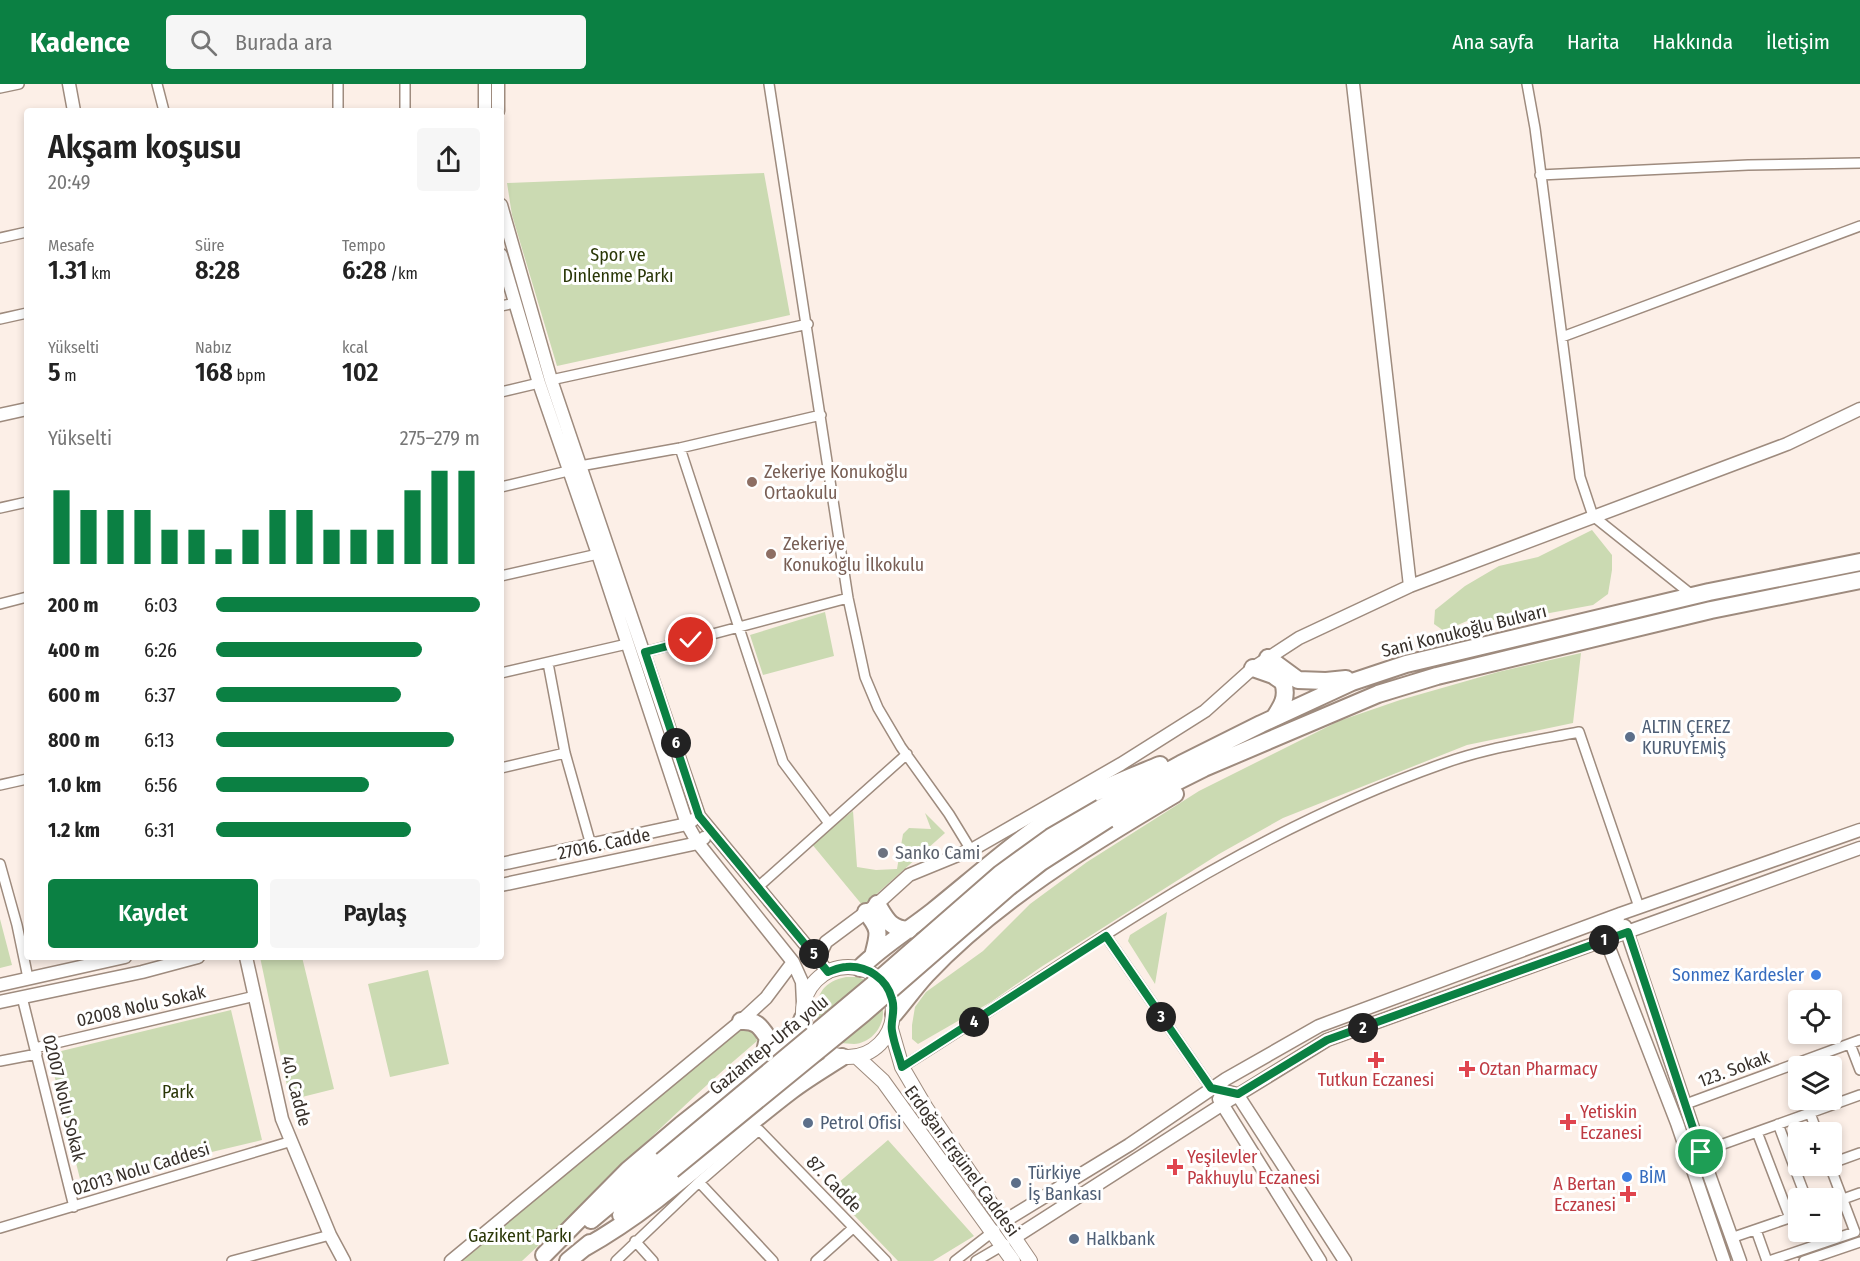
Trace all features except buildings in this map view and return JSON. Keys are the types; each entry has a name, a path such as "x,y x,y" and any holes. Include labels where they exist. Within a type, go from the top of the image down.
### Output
{"highway":[{"name":"Sani Konukoğlu Bulvarı","path":"1105,813 1181,764 1267,721 1365,677 1406,664 1693,596 1860,562"},
{"name":"Sani Konukoğlu Bulvarı","path":"1105,813 1142,799 1258,744 1378,694 1437,676 1711,610 1860,580"},
{"path":"1268,658 1298,680 1326,681 1365,677"},
{"path":"861,968 873,956 1060,812 1120,781 1267,721 1283,704 1285,696 1283,682 1273,675 1253,668"},
{"path":"893,1021 925,975 1009,900 1072,857 1258,744"},
{"name":"Gaziantep-Urfa yolu","path":"667,1165 864,1013 1009,887 1105,813"},
{"path":"871,908 897,930 909,930"},
{"path":"871,908 878,929 873,956"},
{"path":"540,1258 628,1170 797,1033 803,1010"},
{"path":"741,1021 758,1024 768,1038 763,1061"},
{"path":"584,1248 635,1217 792,1090 849,1057"},
{"path":"568,1261 584,1248 667,1165"},
{"path":"540,1258 667,1165"}],"main road":[{"path":"893,1021 883,1042 871,1052 849,1057 828,1053 816,1044 807,1032 803,1010 809,989 818,978 845,966 869,970 885,985 892,999 893,1021 902,1067 952,1147 1030,1261"},
{"name":"Erdoğan Ergünel Caddesi","path":"849,1057 883,1081 1013,1261"}],"street":[{"path":"0,88 19,84"},
{"path":"69,84 73,108"},
{"path":"157,84 163,108"},
{"path":"338,84 338,108"},
{"path":"405,84 405,108"},
{"path":"485,84 485,108"},
{"path":"498,84 498,108"},
{"path":"769,84 808,324 848,598 865,677 878,708 971,850"},
{"path":"1353,84 1410,586"},
{"path":"1527,84 1563,337 1580,477 1593,516 1693,596"},
{"path":"1540,175 1748,165 1860,163"},
{"path":"504,217 568,471 598,554 687,824 698,843 793,962 802,982 803,1010"},
{"path":"1563,337 1860,226"},
{"path":"0,238 24,233"},
{"path":"504,265 515,303 580,466 699,816 828,972"},
{"path":"504,305 515,303"},
{"path":"0,319 24,314"},
{"path":"504,391 808,324"},
{"path":"818,959 826,942 871,908 909,875 971,850 1121,764 1196,717 1253,668 1299,638 1410,586 1787,444 1860,409"},
{"path":"0,415 24,411"},
{"path":"580,466 680,448 821,415"},
{"path":"680,448 783,762 828,822"},
{"path":"504,486 568,471"},
{"path":"0,508 24,503"},
{"path":"504,575 598,554"},
{"path":"0,604 24,598"},
{"path":"645,652 848,598"},
{"path":"504,673 627,644"},
{"path":"548,663 565,753 591,845"},
{"path":"902,1067 1106,936 1253,848 1342,804 1445,763 1509,746 1579,732 1639,907"},
{"path":"504,767 565,753"},
{"path":"758,887 828,822 907,754"},
{"path":"0,785 24,780"},
{"name":"27016. Cadde","path":"504,863 687,824 699,816"},
{"path":"955,1261 1003,1222 1129,1144 1211,1088 1319,1026 1639,907 1860,830"},
{"name":"27016. Cadde","path":"504,884 698,843 712,833"},
{"path":"976,1261 1327,1040 1860,848"},
{"path":"0,864 5,901 17,925 24,959"},
{"path":"1620,914 1740,1261"},
{"path":"1620,914 1606,940 1677,1123 1724,1261"},
{"path":"17,925 24,923"},
{"path":"1106,936 1223,1104 1320,1261"},
{"path":"24,960 28,978"},
{"path":"0,985 111,960"},
{"path":"0,1002 187,960"},
{"name":"40. Cadde","path":"247,960 282,1119 330,1235 344,1261"},
{"path":"451,1261 741,1021 766,998 793,962"},
{"name":"02008 Nolu Sokak","path":"0,1061 255,996"},
{"name":"02007 Nolu Sokak","path":"22,997 74,1207"},
{"path":"1855,1042 1860,1070"},
{"name":"123. Sokak","path":"1686,1104 1855,1042"},
{"path":"1211,1088 1238,1094 1345,1261"},
{"path":"1701,1152 1860,1095"},
{"path":"1810,1113 1814,1122"},
{"path":"1778,1124 1802,1188"},
{"name":"87. Cadde","path":"699,1182 759,1130 886,1261"},
{"path":"1757,1132 1788,1202"},
{"name":"02013 Nolu Caddesi","path":"1,1225 74,1207 292,1141"},
{"path":"1842,1160 1860,1153"},
{"path":"1094,1166 1105,1180"},
{"path":"616,1261 699,1182 773,1261"},
{"path":"1842,1236 1855,1232 1842,1199 1860,1192"},
{"path":"1731,1238 1788,1218"},
{"path":"816,1261 853,1228"},
{"path":"1756,1230 1768,1261 1825,1242"},
{"path":"232,1261 330,1235"},
{"path":"635,1241 654,1261"},
{"path":"1804,1261 1860,1242"}],"green space":[{"name":"Spor ve Dinlenme Parkı","path":"764,173 790,315 557,366 512,215 507,183"},
{"path":"1592,530 1612,555 1608,594 1593,605 1517,619 1467,621 1444,631 1434,624 1435,610 1465,586 1499,566 1538,557"},
{"path":"825,612 834,656 763,675 750,635"},
{"path":"1581,653 1573,723 1467,745 1283,818 1219,854 1041,967 991,1002 918,1044 912,1039 915,1007 926,992 983,951 1030,904 1087,862 1199,791 1339,721 1400,700 1498,672"},
{"path":"853,811 857,867 876,870 897,869 903,834 909,828 931,829 925,813 945,833 863,906 811,843"},
{"path":"1167,912 1155,984 1128,941 1130,935"},
{"path":"0,919 12,965 0,968"},
{"path":"261,960 303,960 334,1089 290,1100"},
{"path":"428,970 449,1064 390,1077 368,984"},
{"path":"846,977 866,980 817,1020 817,1004 821,992 837,979"},
{"path":"882,1005 882,1019 873,1036 861,1043 839,1043"},
{"name":"Park","path":"231,1010 262,1140 81,1183 49,1054"},
{"name":"Gazikent Parkı","path":"749,1024 753,1027 757,1041 667,1122 522,1261 461,1261 639,1110"},
{"path":"888,1140 974,1236 933,1261 898,1261 830,1190"}],"place":[{"name":"Zekeriye Konukoğlu Ortaokulu","path":"752,482"},
{"name":"Zekeriye Konukoğlu İlkokulu","path":"771,554"},
{"name":"ALTIN ÇEREZ KURUYEMİŞ","path":"1630,737"},
{"name":"Sanko Cami","path":"883,853"},
{"name":"Sonmez Kardesler","path":"1816,975"},
{"name":"Tutkun Eczanesi","path":"1376,1060"},
{"name":"Oztan Pharmacy","path":"1467,1069"},
{"name":"Yetiskin Eczanesi","path":"1568,1122"},
{"name":"Petrol Ofisi","path":"808,1123"},
{"name":"Yeşilevler Pakhuylu Eczanesi","path":"1175,1167"},
{"name":"BİM","path":"1627,1177"},
{"name":"Türkiye İş Bankası","path":"1016,1183"},
{"name":"A Bertan Eczanesi","path":"1628,1194"},
{"name":"Halkbank","path":"1074,1239"}],"route":[{"path":"691,640 645,652 699,816 828,972 845,966 861,968 869,970 885,985 892,999 894,1014 891,1029 902,1067 954,1036 1106,936 1211,1088 1238,1094 1327,1040 1628,932 1701,1152"}]}
